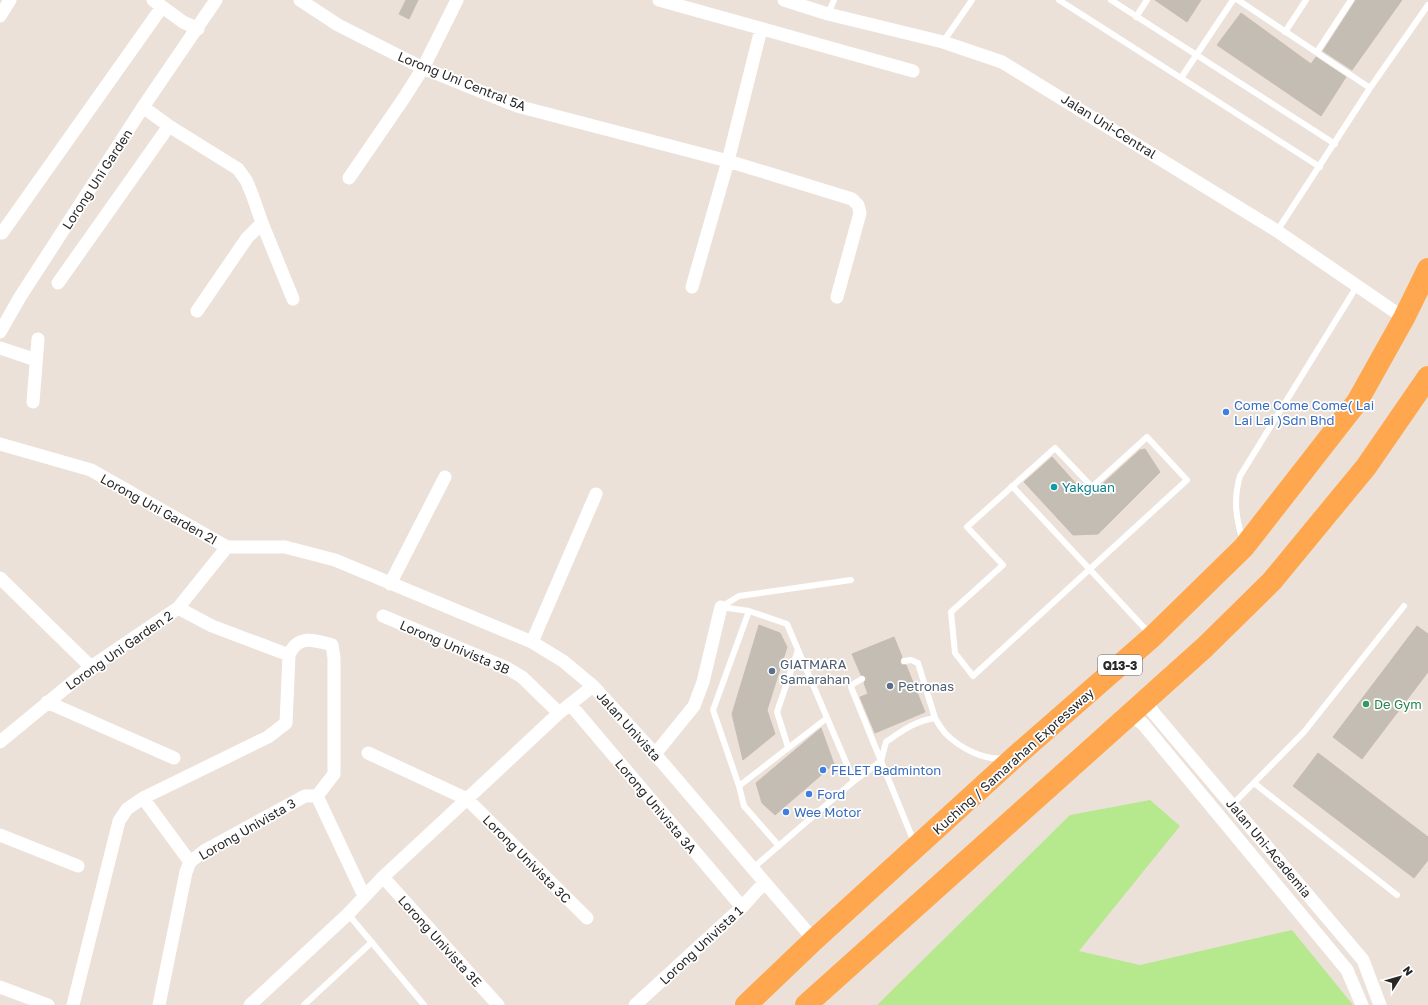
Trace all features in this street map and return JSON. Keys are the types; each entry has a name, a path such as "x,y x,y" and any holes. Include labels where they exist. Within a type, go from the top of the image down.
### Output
{"highway":[{"name":"Kuching / Samarahan Expressway","path":"746,1005 814,940 1017,755 1152,637 1244,547 1357,402 1404,318 1428,269"},
{"path":"806,1005 1205,647 1272,581 1366,467 1428,377"}],"street":[{"path":"0,16 10,0"},
{"name":"Lorong Uni Garden","path":"0,332 20,297 143,107 198,29 216,0"},
{"name":"Lorong Uni Central 5A","path":"300,0 338,25 422,68 516,106 728,161 852,199 858,204 860,213 837,297"},
{"path":"349,178 404,98 422,68 457,0"},
{"path":"659,0 913,71"},
{"name":"Jalan Uni-Central","path":"784,0 828,14 943,42 1002,62 1026,74 1277,231 1404,318"},
{"path":"2,233 158,4 183,22 198,29"},
{"path":"692,287 728,161 761,29"},
{"path":"143,107 169,126 238,169 246,180 293,299"},
{"path":"58,283 169,126"},
{"path":"197,311 247,238 262,223"},
{"path":"33,402 38,339"},
{"path":"0,348 36,360"},
{"name":"Lorong Uni Garden 2I","path":"0,444 91,470 227,547"},
{"path":"390,584 445,477"},
{"path":"532,642 596,494"},
{"name":"Jalan Univista","path":"227,547 285,547 335,560 532,642 563,661 593,686 655,754 814,940"},
{"name":"Lorong Uni Garden 2","path":"0,742 91,667 178,608 227,547"},
{"path":"0,578 91,667"},
{"path":"655,754 694,706 703,682 721,607"},
{"path":"178,608 212,626 289,655"},
{"name":"Lorong Univista 3B","path":"383,616 507,668 522,678 559,713"},
{"path":"73,1005 119,821 127,809 143,798 268,737 286,723 289,655 293,646 300,641 320,642 332,645 334,774 317,796 364,896"},
{"path":"250,1005 348,914 383,877 559,713 593,686"},
{"name":"Jalan Uni-Academia","path":"1147,698 1152,711 1363,960 1380,1005"},
{"path":"47,702 174,758"},
{"name":"Lorong Univista 3A","path":"570,704 742,907"},
{"name":"Jalan Uni-Academia","path":"1130,714 1143,724 1347,970 1362,1005"},
{"name":"Lorong Univista 3C","path":"368,753 467,799 587,918"},
{"name":"Lorong Univista 3","path":"159,1005 186,872 190,862 204,851 305,796 317,796"},
{"path":"143,798 190,862"},
{"path":"0,835 78,866"},
{"name":"Lorong Univista 3E","path":"383,877 498,1005"},
{"name":"Lorong Univista 1","path":"635,1005 742,907 764,883"},
{"path":"0,987 48,1005"}],"lane":[{"path":"828,14 834,0"},
{"path":"943,42 972,0"},
{"path":"1060,0 1320,168"},
{"path":"1111,0 1334,144"},
{"path":"1136,16 1147,0"},
{"path":"1181,78 1233,0"},
{"path":"1238,0 1370,88"},
{"path":"1285,32 1306,0"},
{"path":"1317,52 1351,0"},
{"path":"1277,231 1320,168 1370,88 1428,6"},
{"path":"1244,547 1235,510 1236,494 1240,476 1357,286"},
{"path":"1147,437 1187,480 1088,569 973,676 955,654 951,612 1003,565 967,527 1055,448 1092,487 1147,437"},
{"path":"1012,486 1152,637"},
{"path":"721,607 739,596 850,580"},
{"path":"1232,805 1304,732 1404,606"},
{"path":"721,607 749,612 787,624 854,780"},
{"path":"749,612 713,710 739,786 744,806 779,846"},
{"path":"788,747 777,712 798,650"},
{"path":"904,661 911,660 918,663 935,718 945,733 969,750 995,759 1017,755"},
{"path":"862,679 853,684 851,687 916,848"},
{"path":"739,786 827,718"},
{"path":"753,868 854,780 881,761 886,742 910,725 923,720 935,718"},
{"path":"1254,783 1397,895"},
{"path":"348,914 424,1005"},
{"path":"304,1005 372,942"}],"green space":[{"path":"1150,800 1180,826 1079,951 1140,965 1292,930 1353,1005 877,1005 1070,815"}],"building":[{"path":"406,0 418,0 409,19 399,14"},
{"path":"1155,0 1201,0 1187,22"},
{"path":"1356,0 1402,0 1352,70 1323,51"},
{"path":"1241,13 1311,64 1316,57 1346,77 1321,116 1217,45"},
{"name":"Yakguan","path":"1145,449 1160,472 1098,534 1073,535 1024,482 1052,457 1088,497 1140,450"},
{"path":"759,625 780,633 787,647 767,710 775,734 743,760 732,714"},
{"path":"1417,626 1428,634 1428,672 1362,759 1333,737"},
{"name":"Petronas","path":"894,637 902,657 900,662 902,665 906,665 925,712 875,733 860,697 868,694 864,683 866,677 861,675 852,654"},
{"path":"821,728 834,764 775,815 762,803 756,783"},
{"path":"1318,753 1428,837 1428,860 1414,878 1293,786"}],"place":[{"name":"Come Come Come( Lai Lai Lai )Sdn Bhd","path":"1226,412"},
{"name":"Yakguan","path":"1054,487"},
{"name":"GIATMARA Samarahan","path":"772,671"},
{"name":"Petronas","path":"890,686"},
{"name":"De Gym","path":"1366,704"},
{"name":"FELET Badminton","path":"823,770"},
{"name":"Ford","path":"809,794"},
{"name":"Wee Motor","path":"786,812"}]}
